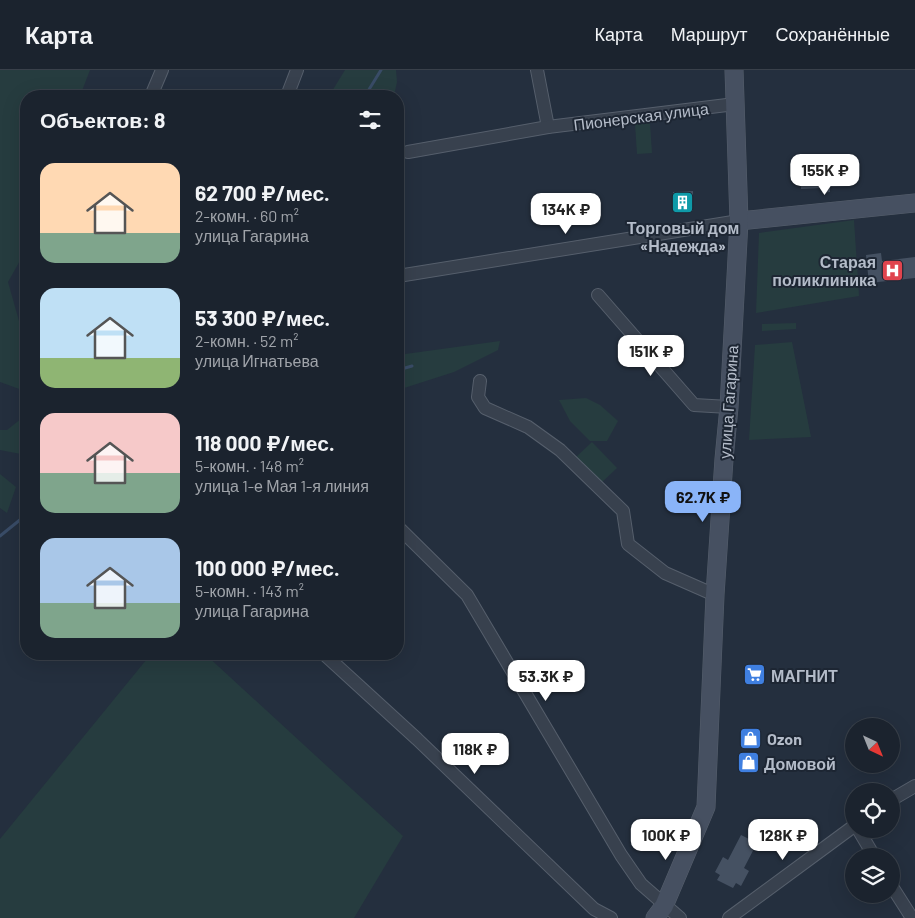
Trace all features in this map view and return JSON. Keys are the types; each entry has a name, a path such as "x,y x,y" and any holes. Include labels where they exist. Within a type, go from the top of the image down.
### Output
{"main road":[{"name":"улица Гагарина","path":"662,914 706,807 715,595 729,407 739,221 734,70"},
{"path":"739,221 915,203"}],"street":[{"path":"154,90 162,70"},
{"path":"289,90 297,70"},
{"path":"537,70 548,127"},
{"name":"Пионерская улица","path":"408,152 548,127 735,104"},
{"path":"404,275 739,221"},
{"path":"598,295 694,405 729,407"},
{"path":"480,381 478,397 485,408 528,427 560,450 623,512 628,544 665,573 715,595"},
{"path":"404,533 467,595 621,854 662,914 680,918"},
{"path":"331,660 417,739 594,908 611,918"},
{"path":"900,795 915,786"},
{"path":"729,918 845,833"},
{"path":"900,898 912,916"}],"green space":[{"path":"0,70 90,70 82,90 20,90 20,261 8,282 20,322 20,389 0,382"},
{"path":"345,70 396,70 395,90 333,90"},
{"path":"650,123 652,153 637,154 635,124"},
{"path":"854,220 859,296 756,313 759,233"},
{"path":"796,323 796,329 762,331 762,324"},
{"path":"500,341 498,350 454,372 404,388 404,354"},
{"path":"792,342 811,437 749,440 755,345"},
{"path":"586,398 600,405 618,421 607,441 590,441 570,421 559,400"},
{"path":"20,420 20,454 0,450 0,430 7,430"},
{"path":"592,442 617,468 600,484 575,458"},
{"path":"0,474 16,487 7,513 0,508"},
{"path":"146,660 212,660 403,836 354,918 0,918 0,839"}],"building":[{"path":"851,165 851,186 830,187 830,192 822,193 822,188 801,189 802,168"},
{"name":"Торговый дом «Надежда»","path":"693,191 693,211 673,212 673,192"},
{"name":"Старая поликлиника","path":"881,253 882,261 915,257 915,278 869,283 866,255"},
{"path":"741,835 757,843 744,868 749,871 741,886 736,883 733,888 717,880 720,875 715,872 723,857 728,860"}],"waterway":[{"path":"369,90 381,70"},
{"path":"404,368 412,366"},
{"path":"0,536 20,520"}],"place":[{"name":"Торговый дом «Надежда»","path":"683,203"},
{"name":"Старая поликлиника","path":"892,270"},
{"name":"МАГНИТ","path":"755,675"},
{"name":"Ozon","path":"751,738"},
{"name":"Домовой","path":"748,763"}]}
